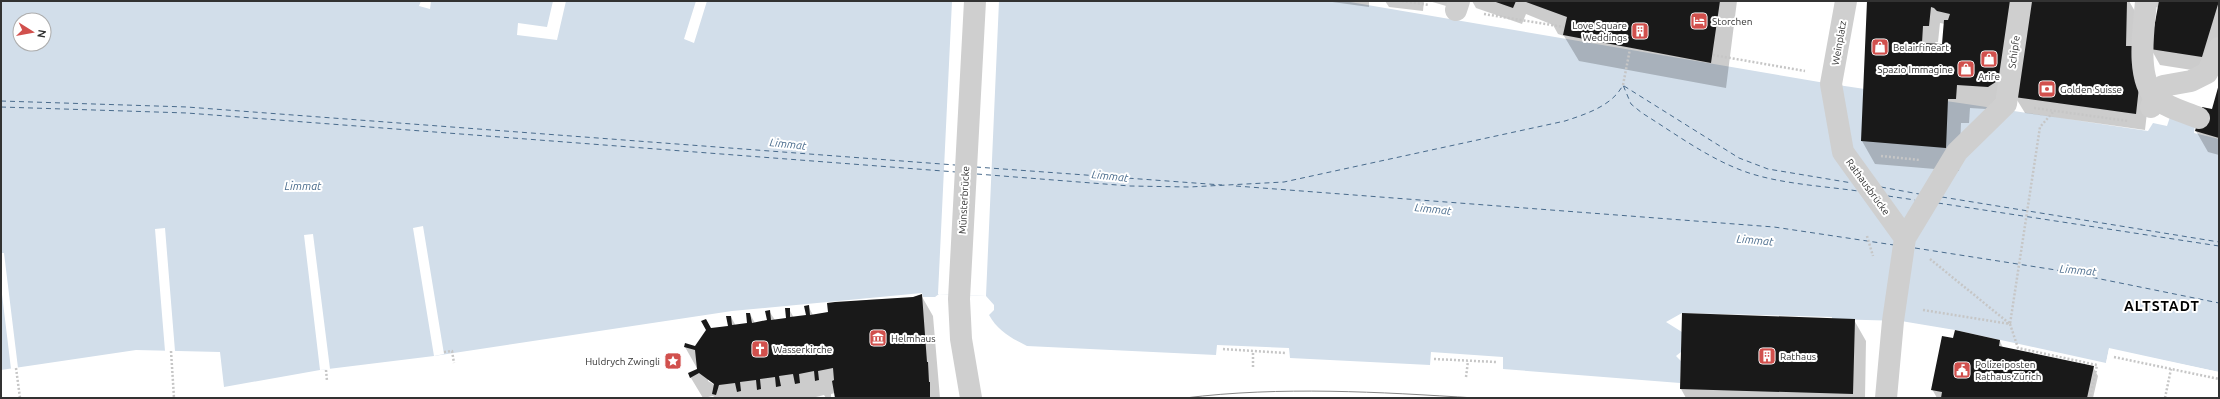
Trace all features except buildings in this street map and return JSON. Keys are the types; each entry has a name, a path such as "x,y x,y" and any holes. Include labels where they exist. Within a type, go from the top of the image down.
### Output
{"street":[{"name":"Münsterbrücke","path":"971,398 961,339 959,299 974,1"},
{"name":"Weinplatz","path":"1832,80 1846,1"},
{"name":"Schipfe","path":"1950,163 1957,152 2006,103 2021,1"},
{"path":"2146,1 2143,61 2147,82 2154,102"},
{"path":"2154,102 2163,86 2191,81 2208,73 2219,48"},
{"name":"Rathausbrücke","path":"1832,80 1843,152 1906,238"},
{"path":"2154,102 2168,105 2199,118"},
{"path":"1886,398 1893,321 1906,238 1950,163"}],"path":[{"path":"1623,85 1630,49"},
{"path":"1713,55 1832,80"},
{"path":"2090,398 2097,365 2018,348 2010,324 2040,127 2054,111 2145,123 2154,102"},
{"path":"1843,152 1950,163"},
{"path":"1906,238 2010,324"},
{"path":"1893,321 1916,309 2010,324"},
{"path":"1223,349 1285,353"},
{"path":"171,351 174,398"},
{"path":"444,352 452,351 454,363"},
{"path":"1253,351 1253,367"},
{"path":"2114,357 2219,379"},
{"path":"1434,359 1496,362"},
{"path":"1466,377 1468,361"},
{"path":"16,368 20,398"},
{"path":"2166,398 2171,369"},
{"path":"326,370 327,381"}],"water":[{"name":"Limmat","path":"1,1 1344,1 1831,84 2148,131 2153,123 2167,126 2170,117 2195,124 2194,133 2219,139 2219,372 2109,349 2106,363 1955,330 1901,321 1832,319 1832,317 1682,313 1666,322 1682,332 1681,352 1676,356 1681,361 1680,383 1503,369 1503,357 1431,352 1430,365 1290,358 1289,348 1217,345 1216,355 1027,346 1010,337 996,325 989,315 994,310 994,305 986,296 939,294 935,297 923,297 922,293 732,311 434,356 320,370 224,387 220,352 136,350 1,370"}],"pier":[{"path":"421,1 431,1 430,9 419,6"},
{"path":"553,1 566,1 557,40 517,35 518,23 547,27"},
{"path":"696,1 707,1 694,43 684,39"},
{"path":"952,1 999,1 986,296 938,294"},
{"path":"423,226 444,354 434,356 413,228"},
{"path":"165,228 175,351 165,351 155,229"},
{"path":"313,234 330,369 320,370 304,235"},
{"path":"1,253 4,253 18,368 11,369 1,286"},
{"path":"2109,348 2219,372 2219,374 2110,351 2108,363 2106,363"}],"ferry route":[{"path":"977,174 1130,186 1189,187 1284,182 1565,121 1590,112 1605,104 1623,85 1631,104 1642,113 1707,154 1735,168 1775,180 1858,191"},
{"path":"1624,86 1739,158 1768,169 1852,183"},
{"path":"1,101 187,107 955,165"},
{"path":"1,107 187,113 956,172"},
{"path":"976,167 1222,185"},
{"path":"1236,186 1774,227 1894,245"},
{"path":"1881,187 1919,194"},
{"path":"1888,196 1915,200"},
{"path":"1942,197 2219,242"},
{"path":"1938,203 2219,246"},
{"path":"1915,248 2056,270 2219,303"}],"tram line":[{"path":"1185,398 1221,394 1294,391 1366,392 1475,398"}],"place":[{"name":"Storchen","path":"1699,21"},
{"name":"Love Square Weddings","path":"1640,31"},
{"name":"Belairfineart","path":"1880,47"},
{"name":"Arife","path":"1989,59"},
{"name":"Spazio Immagine","path":"1966,69"},
{"name":"Golden Suisse","path":"2047,89"},
{"name":"Helmhaus","path":"878,338"},
{"name":"Wasserkirche","path":"760,349"},
{"name":"Rathaus","path":"1767,356"},
{"name":"Huldrych Zwingli","path":"673,361"},
{"name":"Polizeiposten Rathaus Zürich","path":"1962,370"}],"district":[{"name":"ALTSTADT","path":"2162,306"}]}
